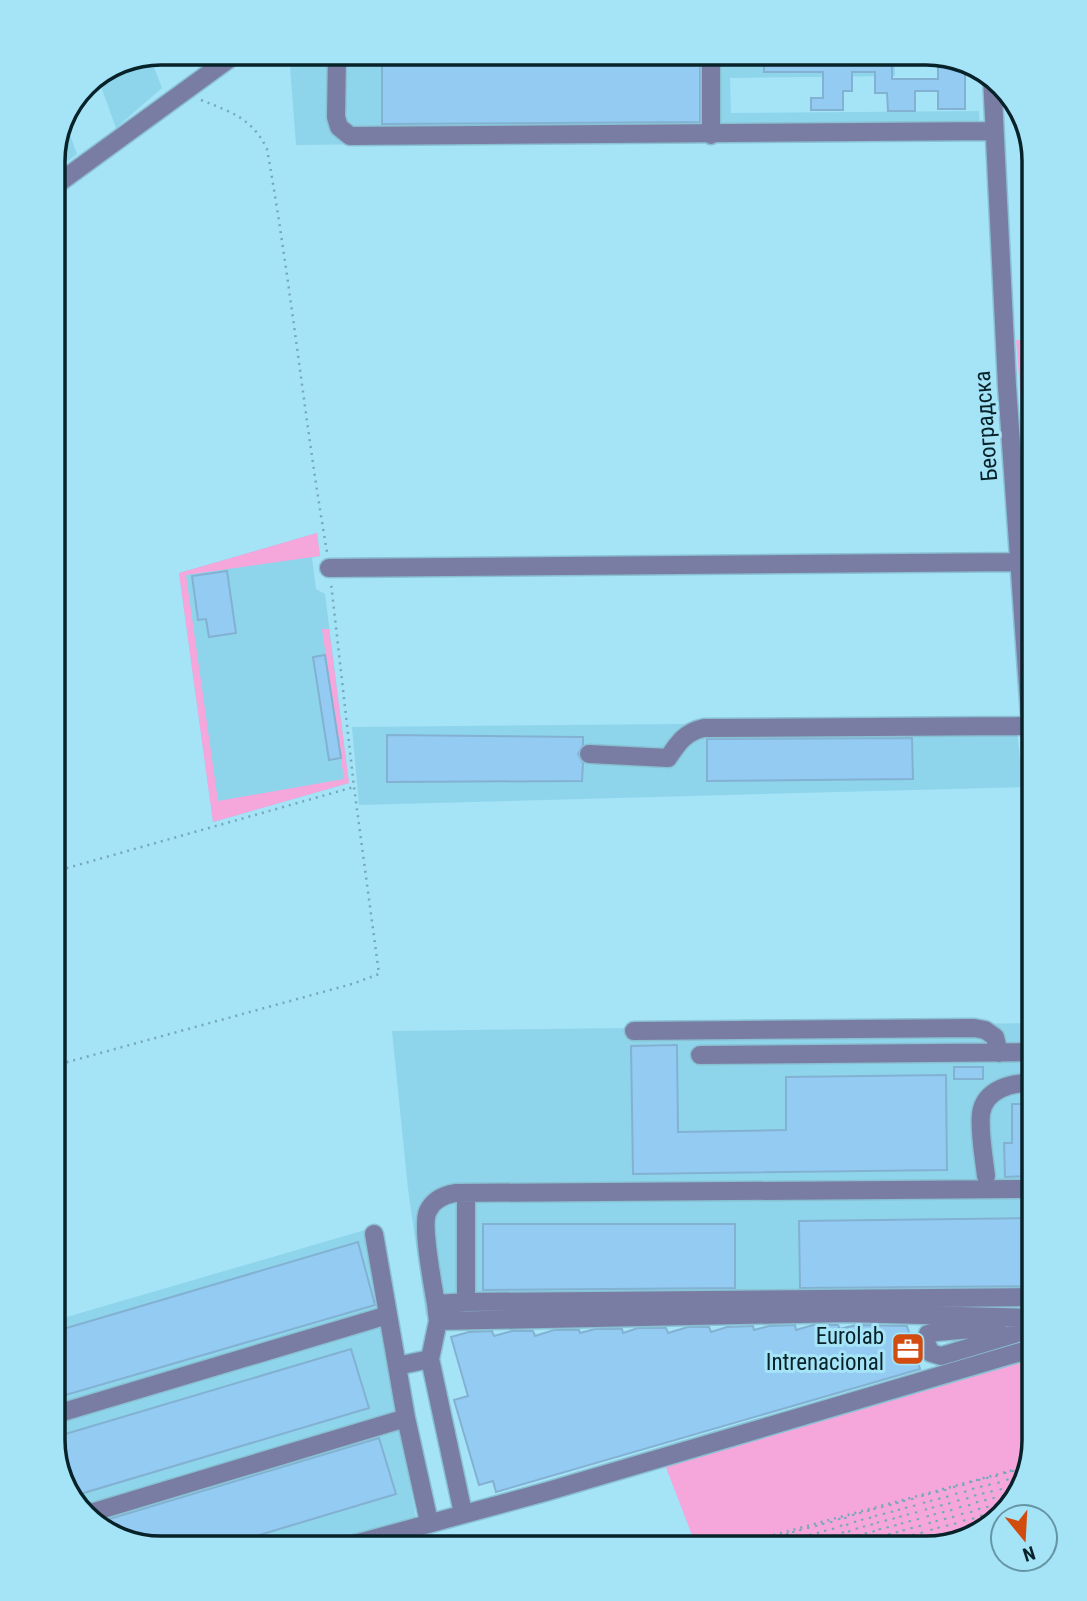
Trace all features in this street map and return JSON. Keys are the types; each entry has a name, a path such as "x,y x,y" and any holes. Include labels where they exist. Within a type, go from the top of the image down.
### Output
{"street":[{"path":"65,178 220,65"},
{"path":"337,65 336,117 339,127 350,136 994,131"},
{"path":"711,65 711,135"},
{"name":"Београдска","path":"993,92 1022,607"},
{"path":"1015,493 1022,492"},
{"path":"329,568 1019,562"},
{"path":"589,754 668,758 680,740 689,733 704,728 1022,726"},
{"path":"634,1031 974,1028 985,1030 995,1037 999,1053"},
{"path":"699,1055 1022,1052"},
{"path":"986,1176 981,1112 997,1091 1009,1084 1022,1084"},
{"path":"463,1513 430,1359 437,1313 425,1220 427,1212 439,1198 455,1193 1022,1189"},
{"path":"466,1193 466,1302"},
{"path":"374,1234 406,1418 429,1522"},
{"path":"437,1313 466,1302 1022,1297"},
{"path":"437,1313 846,1313 1022,1324"},
{"path":"65,1411 388,1315"},
{"path":"1022,1325 936,1332 928,1334 926,1343 932,1353 941,1356 1022,1329"},
{"path":"381,1536 545,1492 1022,1352"},
{"path":"397,1366 430,1359"},
{"path":"97,1511 406,1418"}],"path":[{"path":"65,1062 352,984 379,974 329,568 267,149 259,133 246,119 194,98 187,90"},
{"path":"65,869 354,787"},
{"path":"775,1536 1018,1469"},
{"path":"1013,1470 1015,1477"},
{"path":"1004,1472 1009,1487"},
{"path":"996,1475 1003,1497"},
{"path":"987,1477 995,1503"},
{"path":"979,1479 989,1512"},
{"path":"971,1482 982,1518"},
{"path":"963,1484 974,1523"},
{"path":"954,1486 966,1527"},
{"path":"945,1489 957,1531"},
{"path":"937,1491 949,1533"},
{"path":"929,1493 940,1535"},
{"path":"922,1495 933,1535"},
{"path":"912,1498 922,1536"},
{"path":"904,1500 914,1536"},
{"path":"897,1502 905,1536"},
{"path":"890,1504 898,1536"},
{"path":"882,1506 890,1536"},
{"path":"874,1508 882,1536"},
{"path":"868,1510 875,1536"},
{"path":"860,1512 867,1536"},
{"path":"853,1514 859,1536"},
{"path":"845,1517 851,1536"},
{"path":"839,1518 844,1536"},
{"path":"831,1521 835,1536"},
{"path":"823,1523 827,1536"},
{"path":"816,1525 819,1536"},
{"path":"808,1527 811,1536"},
{"path":"800,1529 802,1536"},
{"path":"793,1531 794,1536"}],"shaded area":[{"path":"290,65 895,65 895,76 730,78 731,113 979,111 980,137 296,145"},
{"path":"153,66 162,88 116,128 101,86 124,72"},
{"path":"69,133 77,154 65,164"},
{"path":"1016,340 1022,340 1022,412"},
{"path":"317,533 320,556 312,558 316,589 325,594 349,783 213,822 179,573"},
{"path":"317,533 320,556 186,575 218,801 344,779 322,629 329,629 349,783 213,822 179,573"},
{"path":"1016,721 1022,787 359,805 352,727"},
{"path":"1022,1023 1022,1306 426,1315 408,1189 392,1031"},
{"path":"365,1230 419,1534 154,1536 130,1531 107,1520 85,1499 68,1465 65,1441 65,1318"},
{"path":"1022,1361 1022,1441 1015,1477 998,1503 989,1503 989,1512 963,1529 926,1536 692,1536 665,1465"}],"building":[{"path":"382,65 700,65 700,122 382,124"},
{"path":"764,65 892,65 892,79 938,79 938,66 945,67 965,73 965,109 938,109 938,91 915,91 915,111 888,111 887,93 875,93 875,72 852,72 852,91 843,91 843,110 811,110 811,98 823,98 823,72 764,72"},
{"path":"227,571 236,633 209,637 206,619 198,620 192,576"},
{"path":"325,655 341,758 329,760 313,657"},
{"path":"387,735 583,737 583,745 578,754 583,763 582,781 387,782"},
{"path":"912,738 913,779 707,781 707,739"},
{"path":"677,1045 678,1132 786,1130 786,1077 946,1075 947,1170 633,1174 631,1046"},
{"path":"954,1067 983,1067 983,1079 954,1079"},
{"path":"1012,1104 1022,1104 1022,1176 1005,1177 1004,1143 1012,1143"},
{"path":"1022,1218 1022,1286 800,1288 799,1221"},
{"path":"483,1224 735,1224 735,1288 483,1290"},
{"path":"358,1242 375,1305 65,1395 65,1328"},
{"path":"795,1325 796,1330 813,1325 838,1325 840,1329 856,1325 907,1326 920,1369 496,1492 493,1481 479,1485 454,1400 468,1396 451,1337 469,1332 492,1331 494,1336 512,1331 533,1331 535,1336 554,1330 579,1330 580,1333 595,1329 622,1329 623,1333 638,1328 666,1328 668,1333 688,1327 709,1327 711,1332 727,1327 753,1326 754,1330 769,1326"},
{"path":"351,1349 369,1408 82,1494 68,1465 65,1434"},
{"path":"379,1438 396,1494 256,1536 154,1536 130,1531 107,1520"}],"place":[{"name":"Eurolab Intrenacional","path":"908,1349"}]}
